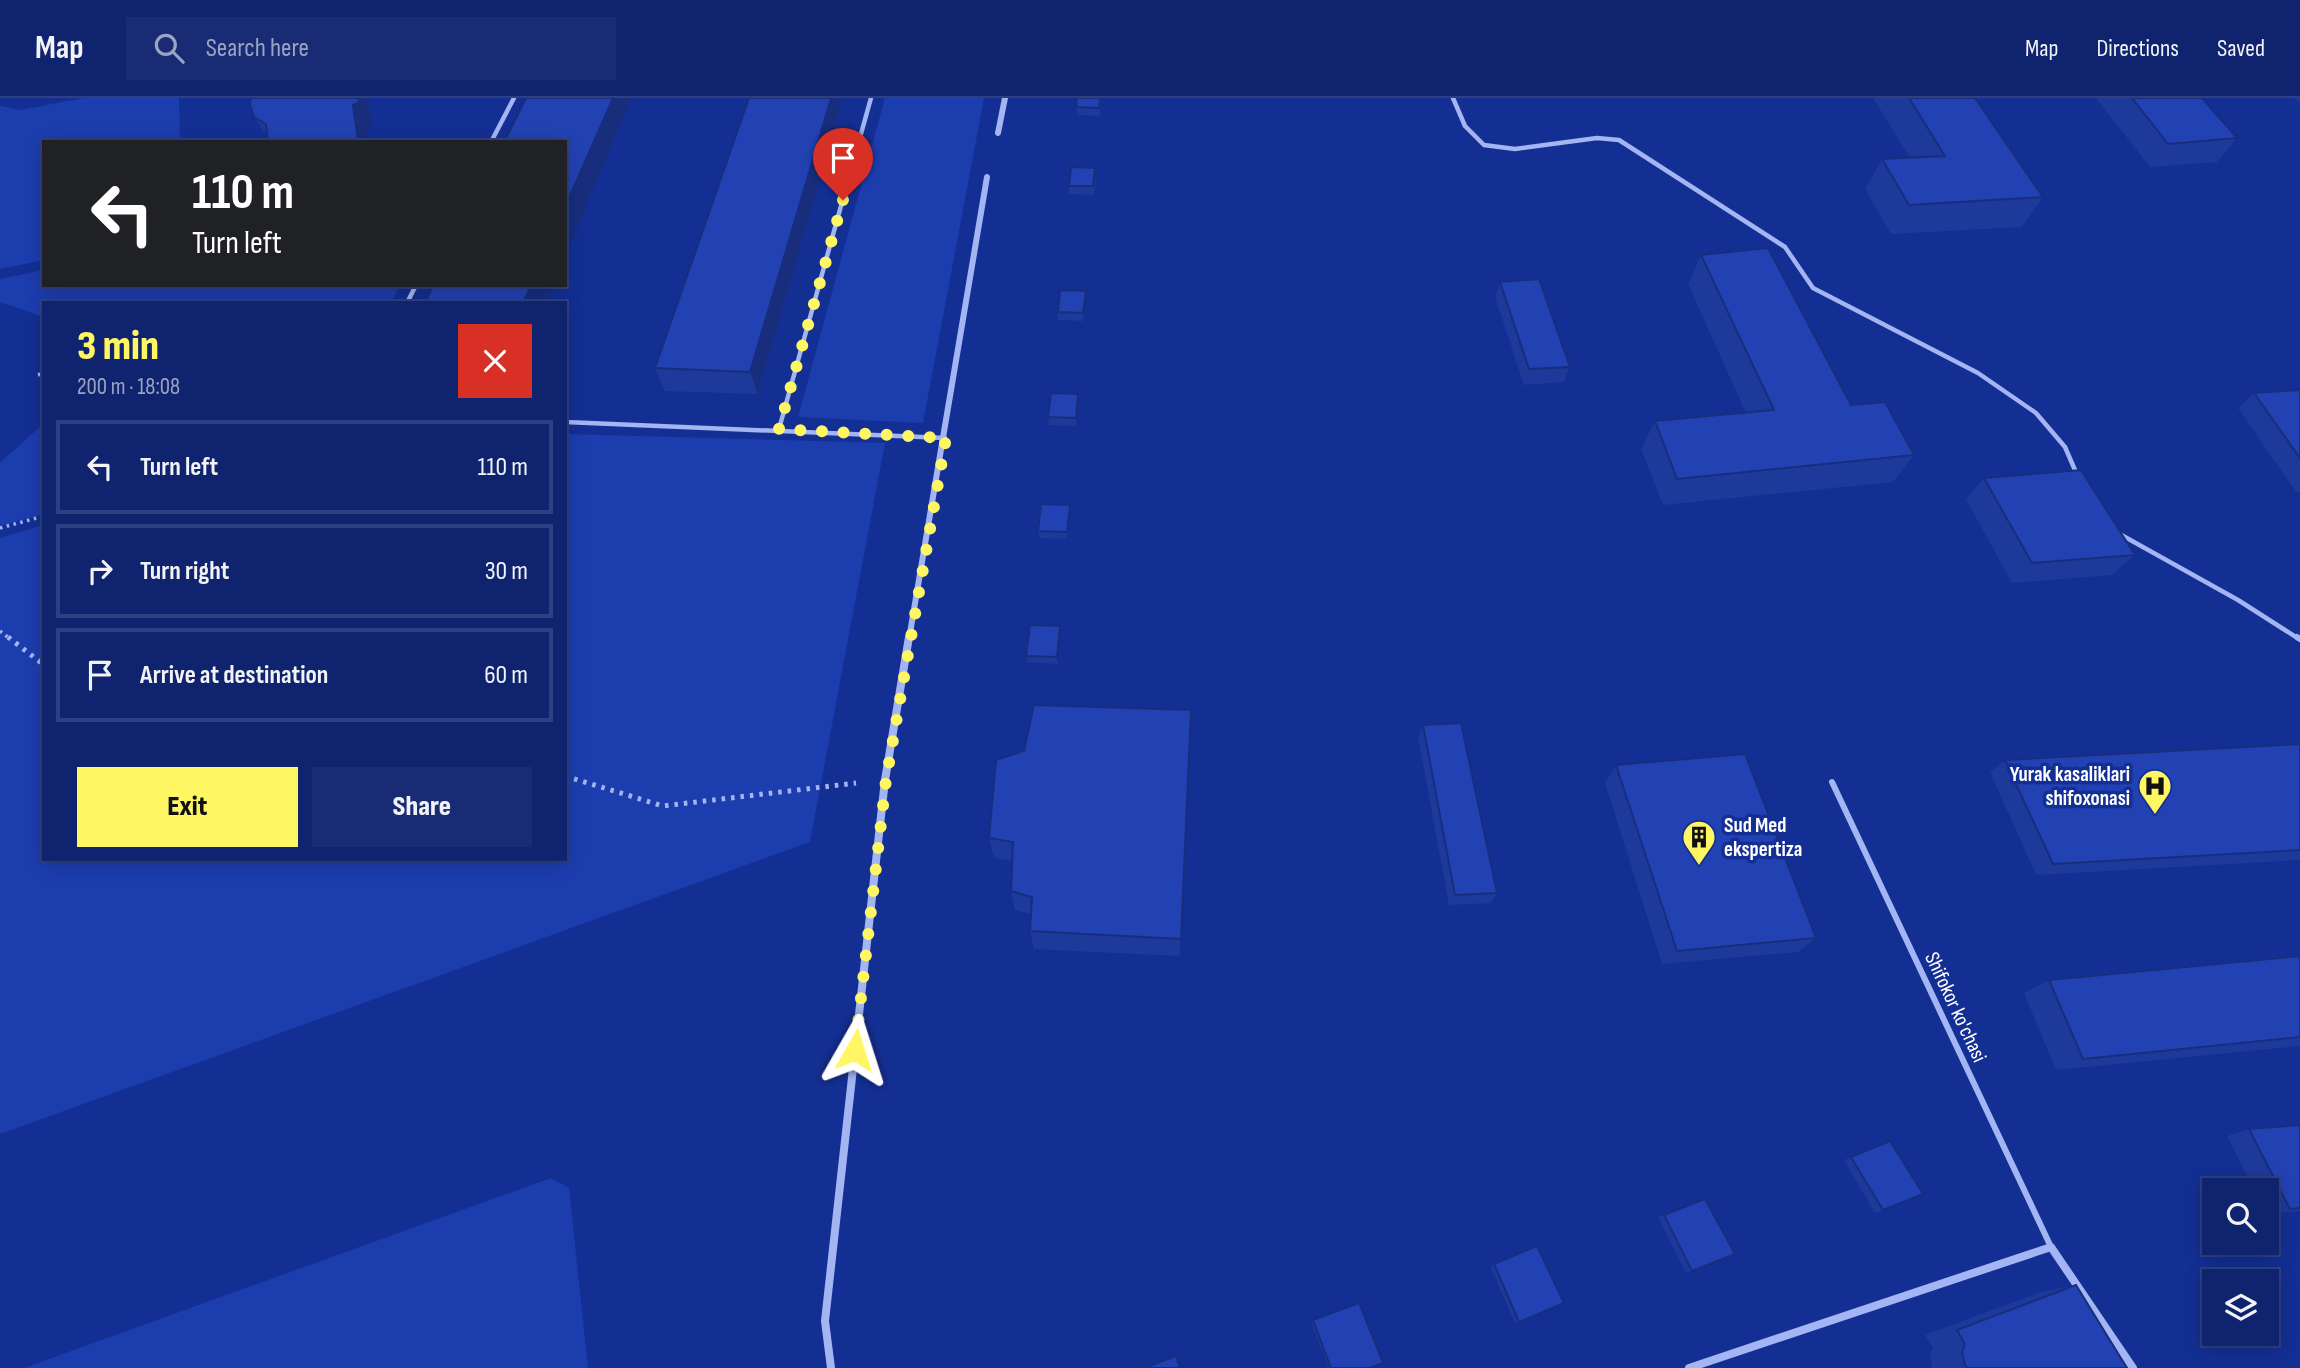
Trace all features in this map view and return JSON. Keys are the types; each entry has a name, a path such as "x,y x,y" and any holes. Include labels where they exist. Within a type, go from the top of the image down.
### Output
{"street":[{"path":"998,133 1005,98"},
{"path":"831,1368 825,1321 886,780 946,438 987,177"},
{"path":"1689,1368 2051,1247"},
{"name":"Shifokor ko'chasi","path":"2051,1247 2133,1368"}],"lane":[{"path":"492,140 514,98"},
{"path":"779,429 871,98"},
{"path":"1453,98 1465,126 1484,145 1515,149 1597,138 1619,140 1785,247 1813,288 1978,373 2036,413 2065,447 2081,484"},
{"path":"567,422 946,438"},
{"path":"2109,528 2238,600 2300,639"},
{"name":"Shifokor ko'chasi","path":"1832,782 2051,1247"}],"path":[{"path":"38,375 42,374"},
{"path":"0,528 42,517"},
{"path":"0,631 42,663"},
{"path":"567,777 663,806 886,780"}],"shaded area":[{"path":"84,98 179,98 180,140 42,140 42,260 0,269 0,106 20,110"},
{"path":"885,98 984,98 923,423 798,417"},
{"path":"42,270 42,287 399,287 392,301 42,301 42,316 0,302 0,279"},
{"path":"42,425 42,515 0,526 0,463"},
{"path":"567,434 885,443 810,842 0,1134 0,538 42,526 42,861 567,861"},
{"path":"551,1178 569,1188 588,1368 24,1368"}],"building":[{"path":"251,98 358,98 359,102 353,105 358,140 268,140 266,124 254,117"},
{"path":"526,98 613,98 567,202 567,140 505,140"},
{"path":"749,98 831,98 750,372 655,368"},
{"path":"1077,98 1100,98 1099,108 1076,107"},
{"path":"1909,98 1975,98 2043,197 1909,205 1882,159 1945,156"},
{"path":"2132,98 2202,98 2237,138 2168,144"},
{"path":"1071,167 1095,168 1093,186 1069,186"},
{"path":"1768,248 1851,405 1885,402 1914,455 1677,479 1655,421 1774,410 1701,255"},
{"path":"1539,279 1570,367 1529,369 1500,282"},
{"path":"432,287 530,287 524,301 426,301"},
{"path":"1060,290 1086,291 1083,313 1058,312"},
{"path":"2300,390 2300,458 2254,393"},
{"path":"1051,393 1078,394 1076,418 1048,417"},
{"path":"2081,470 2135,555 2032,563 1984,478"},
{"path":"1041,504 1070,505 1067,532 1038,531"},
{"path":"1030,625 1060,626 1057,657 1026,656"},
{"path":"1034,705 1191,710 1181,939 1030,931 1032,897 1011,891 1013,842 989,838 996,760 1024,751"},
{"path":"1461,723 1497,893 1455,895 1423,725"},
{"name":"Yurak kasaliklari shifoxonasi","path":"2300,744 2300,850 2053,864 2005,760"},
{"name":"Sud Med ekspertiza","path":"1745,754 1816,938 1677,951 1616,765"},
{"path":"2300,956 2300,1037 2083,1059 2049,980"},
{"path":"2300,1125 2300,1208 2290,1209 2279,1188 2279,1178 2274,1178 2249,1129"},
{"path":"1890,1141 1923,1194 1883,1210 1851,1157"},
{"path":"1705,1199 1735,1254 1692,1271 1664,1215"},
{"path":"1537,1246 1564,1303 1519,1322 1494,1264"},
{"path":"2076,1285 2127,1368 1967,1368 1962,1352 1965,1344 1957,1330"},
{"path":"1359,1303 1383,1363 1369,1368 1331,1368 1313,1320"},
{"path":"1176,1356 1180,1368 1144,1368"}],"place":[{"name":"Yurak kasaliklari shifoxonasi","path":"2155,816"},
{"name":"Sud Med ekspertiza","path":"1699,867"}],"route":[{"path":"843,200 779,429 946,438 886,780 855,1050"}]}
